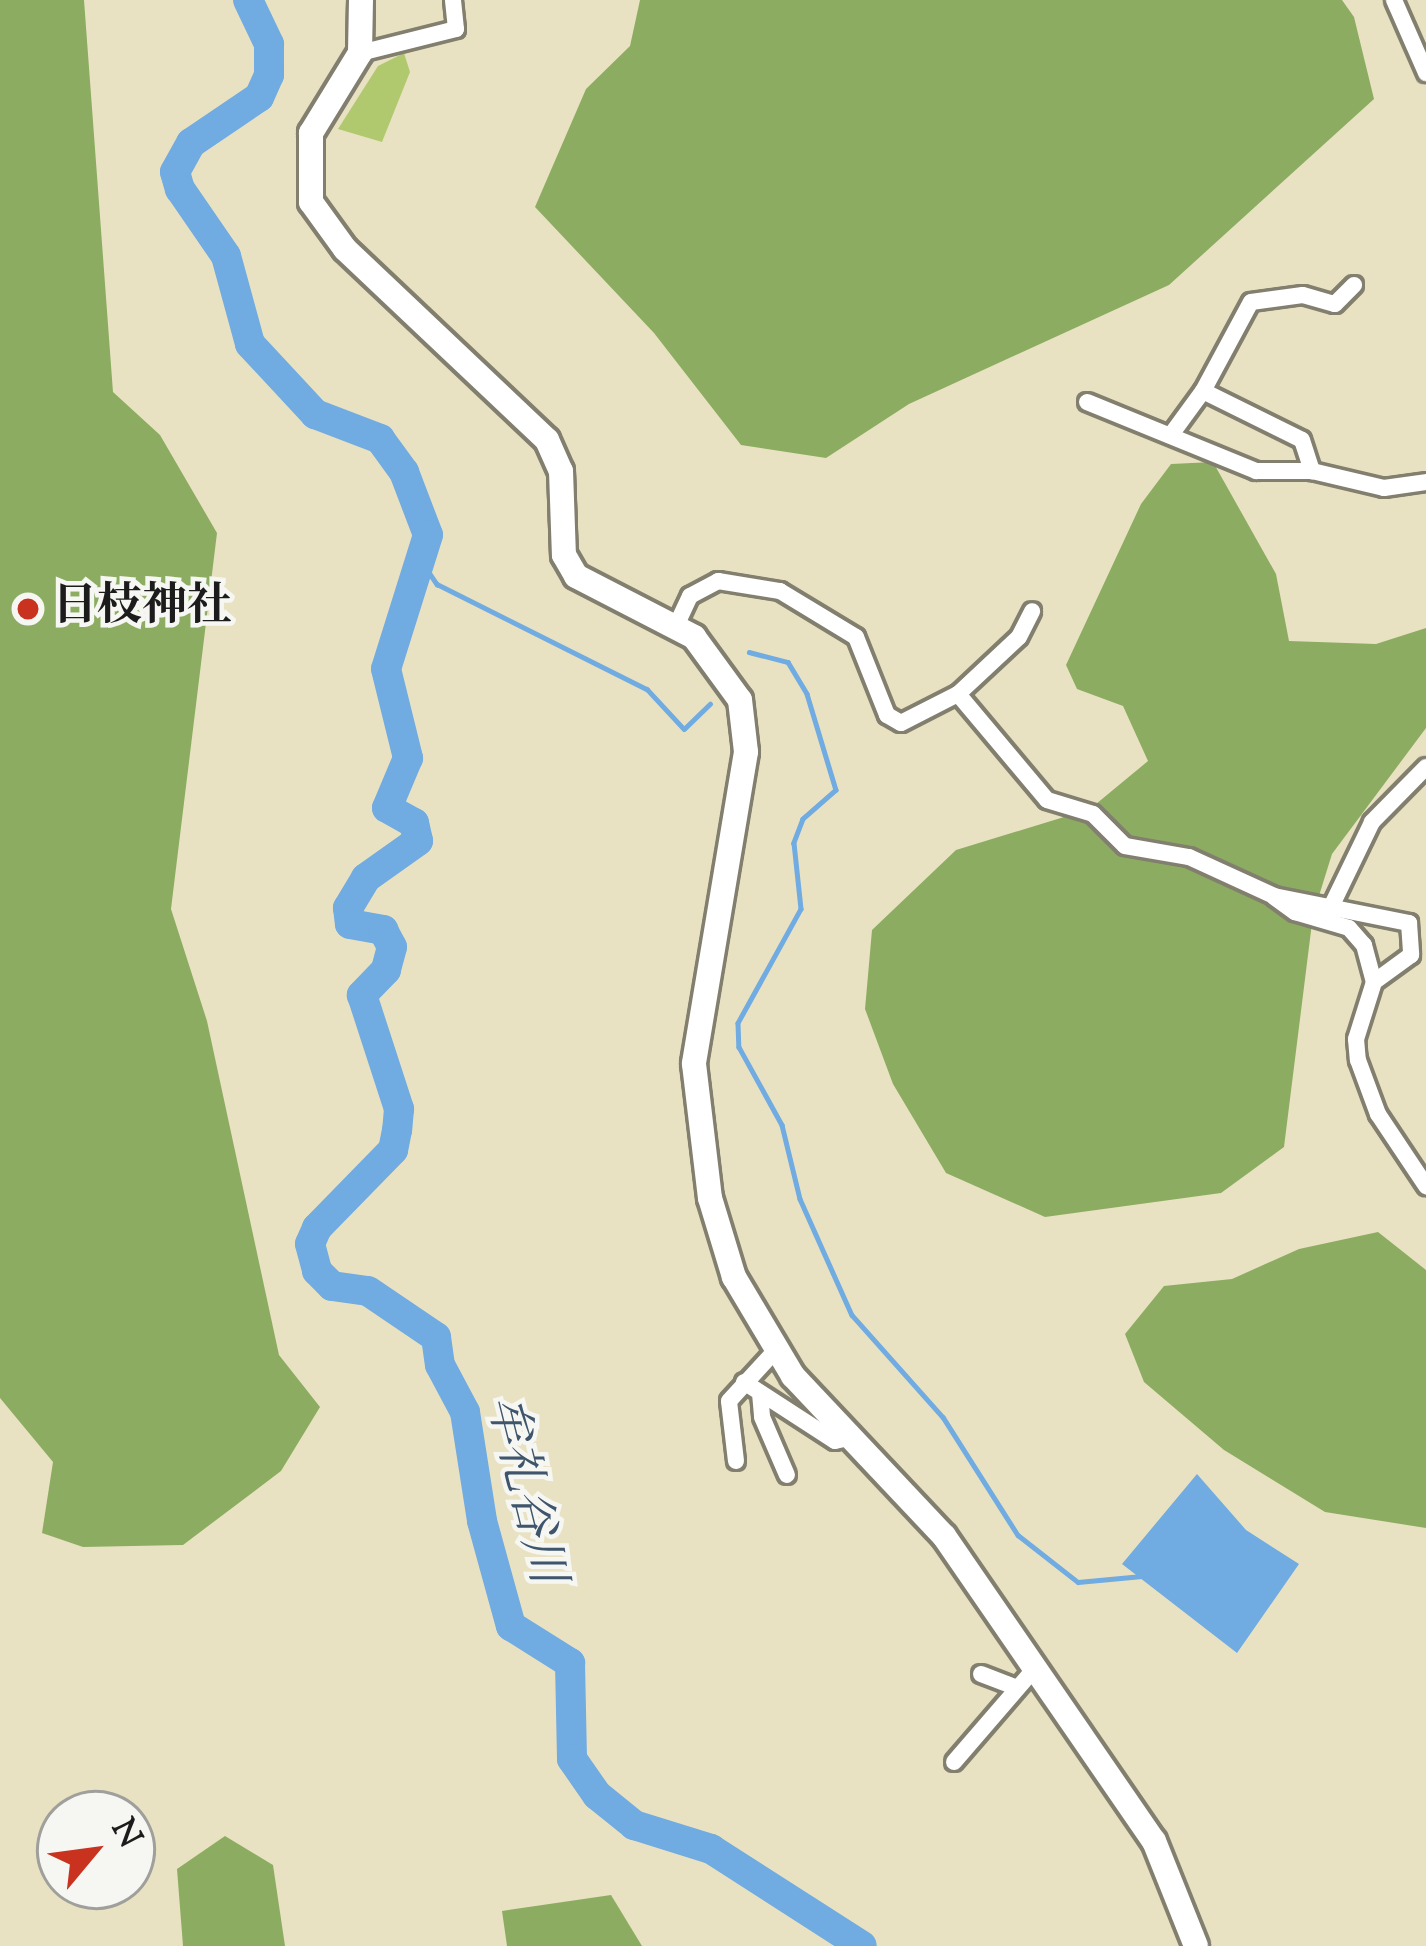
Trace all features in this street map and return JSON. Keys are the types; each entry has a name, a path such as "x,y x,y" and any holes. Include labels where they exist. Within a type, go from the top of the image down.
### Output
{"street":[{"path":"361,0 360,53 311,133 306,157 311,202 324,226 547,440 561,471 564,556 576,576 676,626 724,669 746,722 697,1020 694,1087 718,1230 775,1351 944,1536 1154,1841 1196,1946"},
{"path":"360,53 456,29 453,0"},
{"path":"1394,0 1426,74"},
{"path":"1173,432 1203,391 1251,302 1303,295 1335,304 1354,286"},
{"path":"1203,391 1302,440 1312,471"},
{"path":"1087,402 1173,432 1256,471 1312,471 1354,486 1422,478"},
{"path":"676,626 690,596 718,581 750,582 780,590 856,638 886,715 901,724 958,694 1019,637 1032,611"},
{"path":"958,694 1047,800 1093,814 1125,845 1189,857 1274,896 1295,912 1349,928 1364,945 1374,982 1358,1060 1378,1114 1426,1186"},
{"path":"1331,907 1372,822 1426,767"},
{"path":"1274,896 1414,929 1406,963 1374,982"},
{"path":"736,1461 729,1401 775,1351"},
{"path":"744,1382 835,1441 853,1437"},
{"path":"760,1393 762,1418 788,1475"},
{"path":"954,1762 1035,1668"},
{"path":"981,1674 1015,1687"}],"green space":[{"path":"0,0 84,0 113,392 160,435 217,533 171,909 207,1021 279,1355 320,1407 281,1471 183,1545 83,1547 42,1533 53,1462 0,1398"},
{"path":"640,0 1342,0 1354,17 1374,99 1169,285 909,404 826,458 741,445 654,333 535,207 586,89 630,46"},
{"path":"404,53 410,72 382,142 338,129 378,66"},
{"path":"1213,462 1276,574 1289,641 1376,644 1426,628 1426,728 1332,854 1313,915 1284,1147 1221,1193 1045,1217 946,1173 893,1084 865,1009 872,930 956,850 1090,809 1148,761 1123,706 1077,689 1066,665 1141,504 1171,464"},
{"path":"1378,1232 1426,1270 1426,1528 1325,1512 1224,1450 1144,1382 1125,1334 1164,1286 1232,1279 1299,1249"},
{"path":"225,1836 273,1865 285,1946 183,1946 177,1869"},
{"path":"611,1895 642,1946 507,1946 502,1911"}],"water":[{"path":"1197,1474 1246,1530 1299,1564 1237,1653 1122,1564"}],"waterway":[{"name":"牟礼谷川","path":"248,0 269,44 269,75 259,97 191,143 175,172 180,189 226,256 250,344 315,414 380,439 404,472 428,535 386,669 408,758 387,808 414,823 418,841 366,878 348,908 350,924 383,930 392,947 386,970 362,995 399,1109 397,1130 393,1150 317,1228 310,1244 317,1271 332,1286 368,1291 436,1337 440,1365 465,1412 482,1521 511,1626 570,1663 572,1759 597,1795 634,1825 711,1849 862,1946"},
{"path":"422,562 437,584 647,689 684,729 710,704"},
{"path":"749,652 788,662 807,694 836,790 803,819 794,843 801,909 738,1023 739,1047 782,1125 800,1199 852,1315 943,1417 1018,1535 1078,1582 1142,1576"}],"place":[{"name":"日枝神社","path":"28,609"}]}
